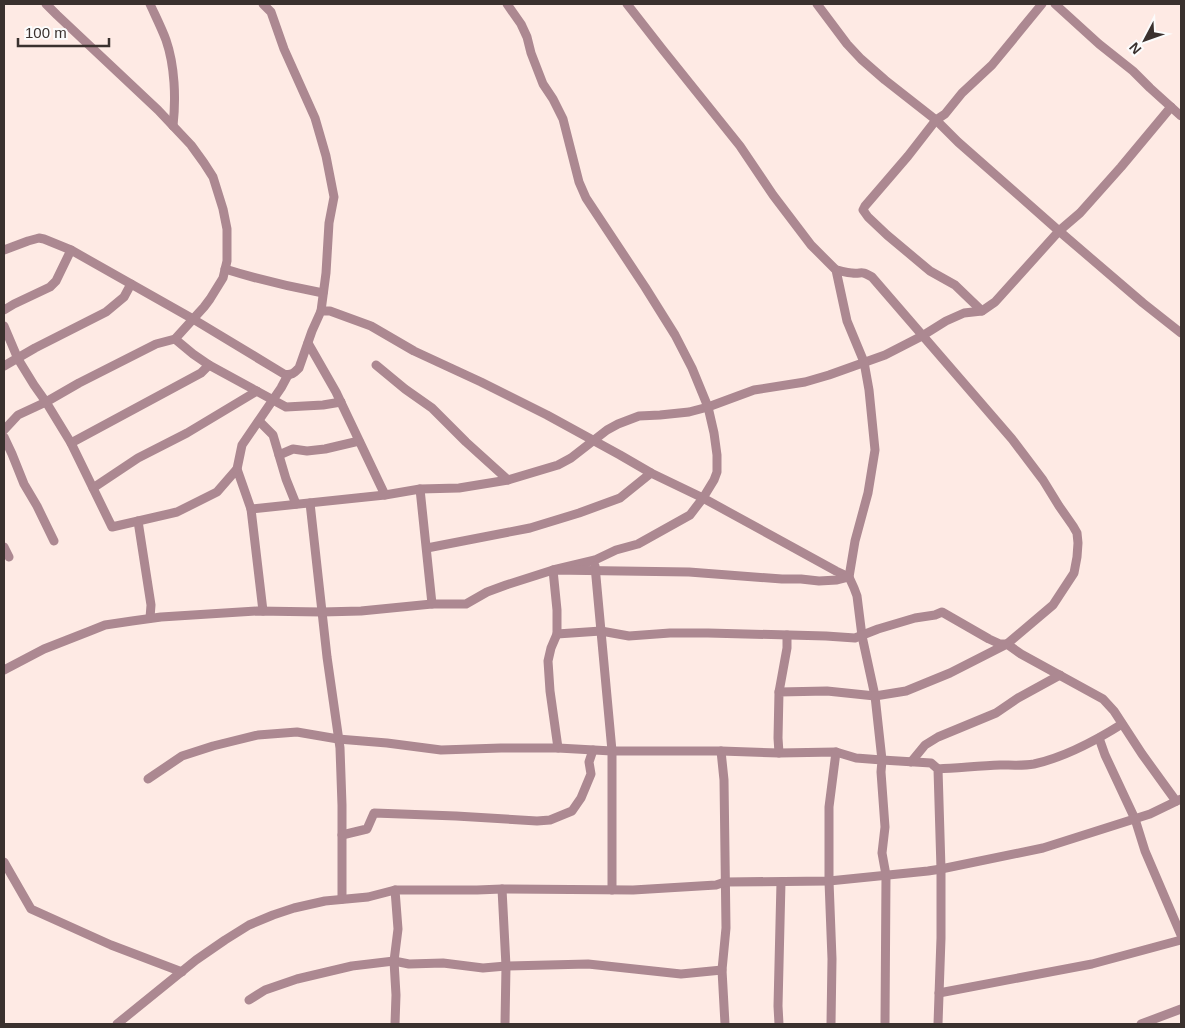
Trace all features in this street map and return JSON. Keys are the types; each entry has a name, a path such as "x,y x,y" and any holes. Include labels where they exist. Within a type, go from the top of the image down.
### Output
{"street":[{"path":"4,430 18,415 156,344 175,339 210,299 223,278 227,261 227,228 219,194 204,162 174,126 46,4"},
{"path":"150,4 170,54 176,105 174,126"},
{"path":"4,326 18,359 71,443 112,527 177,512 217,492 237,469 242,445 288,375 299,368 321,311 326,273 329,223 334,197 326,156 315,118 284,49 271,12 263,4"},
{"path":"4,670 44,649 105,625 150,618 262,611 361,611 432,604 466,604 487,592 553,570 594,560 616,550 638,544 690,515 703,498 717,472 717,454 708,407 692,368 675,335 638,275 586,198 579,182 564,119 543,84 521,24 507,4"},
{"path":"628,4 740,146 773,195 811,244 836,270 847,321 864,362 876,450 849,577 857,596 862,636 875,696 882,760 881,772 885,827 882,853 886,875 885,1024"},
{"path":"817,4 842,38 861,59 936,120 958,142 1059,231 1139,300 1181,333"},
{"path":"982,311 955,285 930,271 887,235 863,210 936,120 945,114 962,93 992,66 1042,4"},
{"path":"1055,4 1099,44 1133,71 1181,116"},
{"path":"250,509 385,495 420,489 459,488 508,480 558,465 571,458 593,440 618,424 639,416 689,412 754,390 805,382 885,355 958,315 982,311 995,302 1059,231 1080,213 1121,168 1171,107"},
{"path":"4,250 28,240 39,238 71,250 288,375"},
{"path":"4,310 50,287 56,281 71,250"},
{"path":"225,269 292,287 323,293"},
{"path":"779,692 827,691 875,696 906,691 950,673 1007,644 1053,605 1074,573 1077,557 1077,533 1043,480 1012,440 872,277 863,272 853,274 836,270"},
{"path":"4,366 106,312 124,297 131,284"},
{"path":"321,311 330,312 371,326 414,351 547,415 620,454 651,474 703,498 849,577"},
{"path":"175,339 192,354 209,365 286,407 341,402"},
{"path":"308,342 341,402 385,495"},
{"path":"71,443 201,373 209,365"},
{"path":"376,365 411,394 432,408 508,480"},
{"path":"93,488 138,458 187,433 257,391"},
{"path":"259,421 273,435 286,479 296,504"},
{"path":"4,437 24,484 54,540"},
{"path":"279,455 294,449 307,451 325,449 359,441"},
{"path":"237,469 250,509 262,611"},
{"path":"427,548 530,528 579,513 620,498 651,474"},
{"path":"420,489 432,604"},
{"path":"310,503 338,739 341,784 342,899"},
{"path":"138,520 150,604 150,618"},
{"path":"4,547 9,557"},
{"path":"594,560 612,751 612,890"},
{"path":"553,570 689,572 782,580 801,579 819,581 849,577"},
{"path":"553,570 557,634 548,661 558,748"},
{"path":"117,1024 196,960 249,925 294,908 325,901 368,897 395,890 633,890 716,885 725,882 829,881 941,869 1044,848 1150,814 1179,800 1114,711 1103,699 1020,654 1007,644 1000,644 989,639 942,612 915,618 855,638 699,633 629,636 601,631 557,634"},
{"path":"779,753 779,692 787,648 787,635"},
{"path":"911,762 925,745 938,737 996,713 1018,698 1060,675"},
{"path":"938,769 1035,764 1070,752 1122,724"},
{"path":"148,779 182,756 213,746 258,735 297,732 338,739 441,750 558,748 612,751 836,752 856,758 931,763 938,769 941,869 938,1024"},
{"path":"1099,738 1135,819 1145,851 1181,935"},
{"path":"342,835 367,829 374,813 533,821 550,820 572,811 581,798 591,774 589,762 593,750"},
{"path":"721,751 724,780 726,928 722,970 725,1024"},
{"path":"831,1024 832,959 829,807 836,752"},
{"path":"4,862 31,910 111,945 182,972"},
{"path":"779,1024 781,882"},
{"path":"502,889 506,966 505,1024"},
{"path":"395,890 398,929 394,962 395,1024"},
{"path":"939,992 1092,964 1181,940"},
{"path":"248,1000 265,990 297,979 352,966 394,962 409,964 443,963 484,968 588,964 681,974 722,970"},
{"path":"1141,1024 1181,1009"}]}
